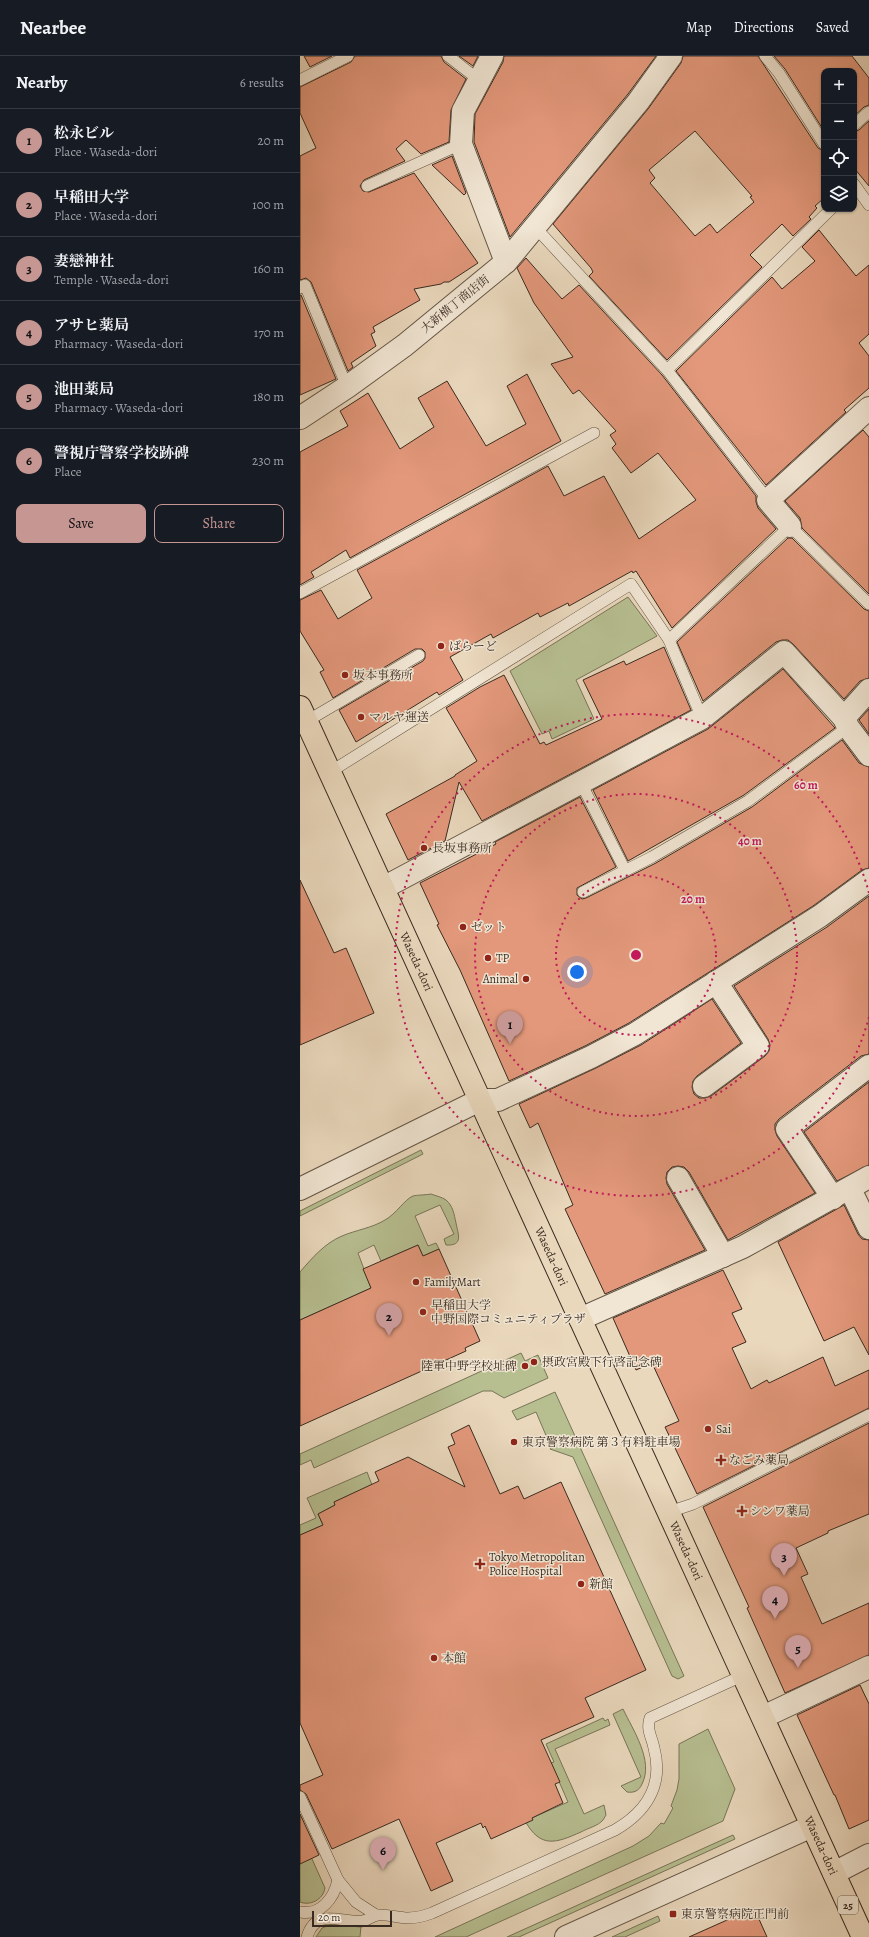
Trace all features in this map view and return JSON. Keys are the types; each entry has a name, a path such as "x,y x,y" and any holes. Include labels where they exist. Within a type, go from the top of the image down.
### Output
{"main road":[{"name":"Waseda-dori","path":"303,714 863,1937"}],"street":[{"path":"492,56 463,111 461,144 506,262"},
{"name":"大新横丁商店街","path":"300,418 347,387 405,345 506,262 536,228 638,102 671,56"},
{"path":"790,526 768,500 869,408"},
{"path":"383,888 702,718 784,652 846,723 869,755"},
{"path":"846,723 869,690"},
{"path":"300,1189 480,1100 498,1100 591,1057 635,1034 820,916 869,880"},
{"path":"704,1086 758,1046 716,982"},
{"path":"869,1066 787,1129 869,1228"},
{"path":"580,1319 743,1247 869,1177"},
{"path":"678,1178 723,1256"},
{"path":"763,1717 869,1667"},
{"path":"566,1937 812,1826"},
{"path":"834,1873 869,1854"}],"lane":[{"path":"300,80 348,56"},
{"path":"448,56 479,80"},
{"path":"765,56 779,74 821,140"},
{"path":"857,122 869,112"},
{"path":"367,186 461,144"},
{"path":"857,189 869,205"},
{"path":"667,370 828,212"},
{"path":"536,228 667,370 768,500"},
{"path":"300,288 305,286 347,387"},
{"path":"300,593 594,433"},
{"path":"669,640 790,526 869,604"},
{"path":"330,772 631,584 669,640 702,718"},
{"path":"303,714 419,655"},
{"path":"583,892 652,857 748,801 846,723"},
{"path":"581,783 625,870"},
{"path":"669,1512 692,1504 869,1415"},
{"path":"300,1797 338,1880 356,1902 376,1915 408,1918 432,1913 615,1830 627,1823 645,1806 652,1793 656,1778 657,1763 648,1731 650,1718 744,1675"},
{"path":"307,1937 316,1917 324,1906 332,1899 338,1880"},
{"path":"300,1912 316,1917 362,1921 376,1915"}],"green space":[{"path":"628,597 657,636 576,680 594,719 552,739 549,731 542,734 510,671"},
{"path":"421,1150 423,1154 300,1216 300,1211"},
{"path":"431,1194 446,1200 452,1208 458,1235 458,1241 455,1244 446,1245 444,1239 454,1234 440,1205 415,1216 428,1246 436,1243 439,1249 423,1256 418,1245 381,1261 374,1245 358,1253 371,1288 300,1320 300,1272 319,1251 342,1236 385,1220 413,1196"},
{"path":"521,1353 525,1361 538,1355 548,1378 504,1398 492,1391 483,1391 314,1468 311,1460 300,1465 300,1454"},
{"path":"555,1392 684,1676 678,1679 672,1676 573,1457 550,1449 551,1447 536,1412 517,1420 512,1411"},
{"path":"367,1472 372,1485 334,1502 335,1505 318,1514 323,1525 300,1535 300,1525 316,1518 307,1498"},
{"path":"623,1709 637,1736 646,1766 645,1775 641,1786 638,1790 632,1792 627,1792 621,1786 641,1777 613,1714"},
{"path":"603,1718 605,1721 608,1719 610,1725 555,1749 584,1814 604,1805 606,1815 598,1824 572,1836 557,1841 543,1840 531,1830 525,1821 568,1802 551,1763 554,1762 546,1744"},
{"path":"708,1729 735,1789 723,1821 466,1937 435,1937 633,1846 649,1836 661,1823 664,1824 673,1808 671,1806 677,1790 679,1779 679,1744"},
{"path":"300,1832 325,1888 319,1899 308,1903 300,1902"},
{"path":"733,1835 735,1839 519,1937 507,1937"},
{"path":"658,1916 660,1921 625,1937 612,1937"},
{"path":"332,1924 361,1926 360,1937 316,1937 322,1928"}],"building":[{"path":"304,56 332,56 310,67"},
{"path":"355,56 441,56 444,62 466,79 451,110 449,142 421,154 406,140 396,149 405,161 364,180 360,186 363,191 369,192 414,173 478,263 449,282 414,289 420,300 373,327 375,332 371,334 376,346 351,363 353,367 348,371 311,282 306,278 300,280 300,156 316,148 300,113 300,87 351,62"},
{"path":"459,56 478,56 473,66"},
{"path":"504,56 656,56 628,94 510,237 474,142 475,114 503,62"},
{"path":"683,56 758,56 818,148 821,150 821,201 815,206 817,208 809,217 811,219 793,236 782,224 750,255 762,267 667,360 589,276 593,272 591,268 553,224 648,109 681,63","holes":["695,131 752,196 750,197 754,202 717,233 710,224 695,236 650,183 655,178 649,170"]},
{"path":"774,56 852,56 869,78 869,105 857,113 857,68 821,68 821,126 785,69"},
{"path":"869,121 869,186 857,172 857,131"},
{"path":"452,156 466,193 464,195 432,165"},
{"path":"819,230 856,276 869,265 869,334 859,343 869,356 869,388 844,410 846,412 766,485 676,371 772,277 782,289 815,261 802,247"},
{"path":"526,258 562,299 579,285 662,375 756,496 758,508 776,529 672,628 636,571 633,573 632,571 569,606 568,603 540,617 538,613 493,638 491,634 450,657 463,680 439,695 437,692 356,742 339,710 423,661 425,658 425,652 422,649 415,649 333,698 320,672 324,670 300,631 300,600 321,590 338,619 372,598 357,570 548,466 564,496 604,476 639,539 696,500 658,453 631,473 612,448 616,444 610,435 616,431 579,390 573,394 551,364 573,357 534,303 517,268"},
{"path":"300,295 336,379 300,395"},
{"path":"527,374 561,441 350,558 346,550 311,572 314,577 300,585 300,452 348,426 340,411 368,393 400,449 434,427 418,398 447,381 486,446 526,424 507,386"},
{"path":"863,430 869,437 869,594 802,528 800,518 785,501"},
{"path":"788,538 792,538 864,609 869,611 869,678 860,681 844,699 793,644 788,640 782,640 776,642 703,701 677,642"},
{"path":"664,647 691,710 482,821 459,782 445,841 408,860 386,814 455,776 477,761 446,708 480,687 504,675 540,744 544,742 546,745 602,719 583,680 624,661 626,665"},
{"path":"783,669 835,728 744,795 628,861 593,790 708,729"},
{"path":"869,709 869,734 859,720"},
{"path":"842,740 859,763 869,767 869,868 862,870 813,906 629,1023 585,1046 509,1081 460,970 437,925 439,924 420,883 496,844 495,842 580,797 616,867 577,888 577,895 582,899 586,898 656,863 752,807"},
{"path":"300,880 334,953 346,948 374,1013 300,1045"},
{"path":"869,896 869,1054 861,1056 779,1119 775,1124 777,1136 815,1193 728,1240 689,1172 684,1167 672,1167 667,1172 667,1184 705,1250 605,1294 565,1209 573,1205 538,1123 530,1128 519,1104 641,1045 712,999 741,1043 697,1076 693,1081 692,1087 694,1094 699,1098 711,1096 765,1056 769,1051 770,1045 768,1039 734,986 827,927"},
{"path":"869,1082 869,1165 837,1181 804,1132"},
{"path":"844,1205 858,1234 862,1239 869,1240 869,1355 854,1327 824,1341 778,1242"},
{"path":"418,1245 423,1256 439,1249 480,1341 465,1348 466,1351 300,1426 300,1320 371,1288 363,1269"},
{"path":"723,1270 742,1309 732,1313 746,1342 732,1348 751,1389 767,1380 769,1383 823,1357 835,1386 869,1370 869,1408 697,1494 665,1427 679,1421 652,1363 636,1370 613,1318"},
{"path":"869,1423 869,1514 828,1531 828,1533 796,1548 808,1574 801,1577 822,1624 869,1603 869,1655 785,1693 747,1608 749,1607 703,1507"},
{"name":"本館","path":"469,1425 500,1494 518,1486 524,1499 561,1482 646,1670 585,1698 594,1717 541,1740 560,1782 555,1784 563,1803 532,1818 533,1820 491,1839 485,1826 483,1828 481,1823 436,1843 453,1881 431,1891 399,1819 332,1849 306,1794 300,1790 300,1785 323,1775 300,1723 300,1535 323,1525 318,1514 335,1505 334,1502 379,1481 375,1472 408,1457 465,1487 448,1447 455,1444 451,1434"},
{"path":"860,1685 869,1704 869,1820 849,1829 835,1795 797,1715"},
{"path":"300,1814 319,1855 300,1864"},
{"path":"754,1908 767,1937 689,1937"}],"place":[{"name":"ばらーど","path":"441,646"},
{"name":"坂本事務所","path":"345,675"},
{"name":"マルヤ運送","path":"361,717"},
{"name":"長坂事務所","path":"424,848"},
{"name":"ゼット","path":"463,927"},
{"name":"TP","path":"488,958"},
{"name":"Animal","path":"526,979"},
{"name":"松永ビル","path":"510,1044"},
{"name":"FamilyMart","path":"416,1282"},
{"name":"早稲田大学 中野国際コミュニティプラザ","path":"423,1312"},
{"name":"早稲田大学","path":"389,1336"},
{"name":"摂政宮殿下行啓記念碑","path":"534,1362"},
{"name":"陸軍中野学校址碑","path":"525,1366"},
{"name":"Sai","path":"708,1429"},
{"name":"東京警察病院 第３有料駐車場","path":"514,1442"},
{"name":"なごみ薬局","path":"721,1460"},
{"name":"シンワ薬局","path":"742,1511"},
{"name":"Tokyo Metropolitan Police Hospital","path":"480,1564"},
{"name":"妻戀神社","path":"784,1576"},
{"name":"新館","path":"581,1584"},
{"name":"アサヒ薬局","path":"775,1619"},
{"name":"本館","path":"434,1658"},
{"name":"池田薬局","path":"798,1668"},
{"name":"警視庁警察学校跡碑","path":"383,1870"},
{"name":"東京警察病院正門前","path":"673,1914"}]}
